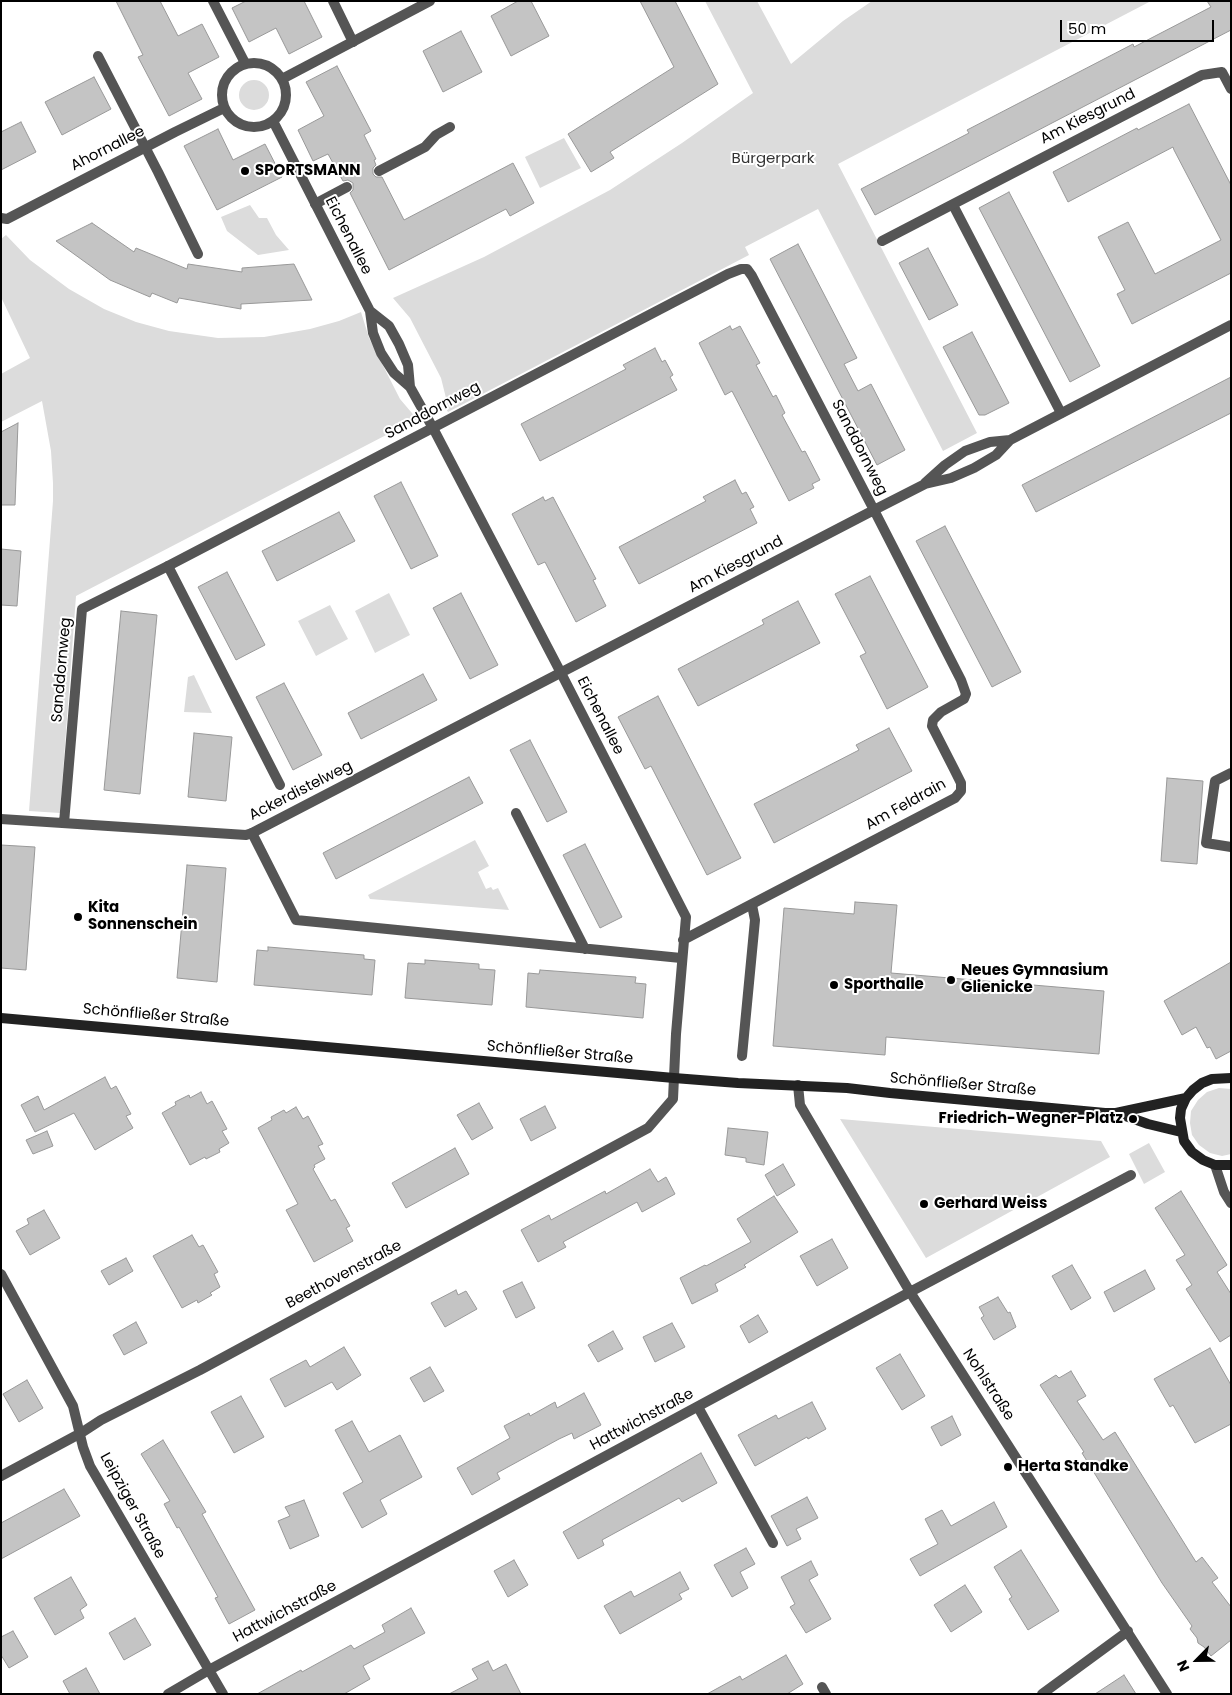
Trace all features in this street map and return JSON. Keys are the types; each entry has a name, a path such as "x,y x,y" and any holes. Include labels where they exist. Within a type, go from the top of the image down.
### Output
{"main road":[{"name":"Schönfließer Straße","path":"1,1018 674,1078 847,1088 1116,1113 1148,1124 1181,1132"},
{"path":"1231,1078 1212,1078 1193,1090 1186,1098 1181,1109 1180,1118 1184,1141 1192,1152 1202,1160 1215,1165 1231,1165"},
{"name":"Schönfließer Straße","path":"1116,1113 1186,1098"}],"street":[{"path":"213,1 245,63"},
{"path":"333,1 353,42"},
{"path":"282,79 430,1"},
{"path":"98,56 198,254"},
{"path":"256,62 266,65 276,71 282,79 286,90 286,102 281,113 273,122 260,127 245,127 232,120 224,108 221,95 224,81 233,70 245,63 256,62"},
{"name":"Am Kiesgrund","path":"882,241 1202,75 1222,72 1231,89"},
{"name":"Ahornallee","path":"1,229 4,219 224,108"},
{"name":"Eichenallee","path":"273,122 370,311 373,334 381,353 394,373 410,387 433,428 686,917 674,1078"},
{"path":"379,171 425,146 436,135 450,127"},
{"path":"315,204 346,188"},
{"path":"953,204 1061,413"},
{"name":"Sanddornweg","path":"64,823 82,609 728,274 741,269 747,269 752,276 874,510"},
{"name":"Eichenallee","path":"370,311 389,326 399,344 408,365 410,387"},
{"name":"Am Kiesgrund","path":"561,673 925,484 951,478 974,468 996,455 1010,440 1231,325"},
{"name":"Am Kiesgrund","path":"925,484 945,465 966,451 990,442 1010,440"},
{"name":"Am Feldrain","path":"683,940 955,798 960,791 960,783 954,769 932,726 933,720 941,712 964,699 966,694 874,510"},
{"path":"168,566 280,785"},
{"name":"Ackerdistelweg","path":"1,819 246,835 561,673"},
{"path":"1231,773 1215,781 1206,843 1231,847"},
{"path":"516,814 585,948"},
{"path":"252,833 296,920 682,958"},
{"path":"742,1056 754,920 752,905"},
{"name":"Beethovenstraße","path":"1,1476 81,1433 101,1420 200,1370 648,1128 673,1099 674,1078"},
{"name":"Nohlstraße","path":"798,1085 800,1105 910,1292 1128,1630 1167,1694"},
{"path":"1215,1165 1224,1192 1231,1203"},
{"name":"Hattwichstraße","path":"168,1694 209,1670 910,1292 1131,1175"},
{"name":"Leipziger Straße","path":"1,1274 73,1406 83,1447 90,1466 223,1694"},
{"path":"698,1407 774,1543"},
{"path":"1042,1694 1128,1630"}],"green space":[{"name":"Bürgerpark","path":"705,1 757,1 791,64 843,21 872,1 1151,1 838,164 977,433 943,451 818,209 745,247 749,255 448,412 443,404 447,402 441,378 410,318 393,298 484,257 610,190 682,143 753,93"},
{"path":"254,80 265,84 269,95 265,106 254,110 243,106 239,95 243,84"},
{"path":"564,138 581,168 540,188 525,157"},
{"path":"250,205 259,218 267,218 276,235 289,250 258,255 227,231 221,217"},
{"path":"6,235 30,260 69,289 104,309 136,322 169,331 218,338 264,337 310,329 339,321 361,312 369,338 400,399 417,419 76,596 60,813 29,811 53,483 51,451 42,401 1,422 1,374 30,358 1,297 1,239"},
{"path":"389,593 410,635 375,653 355,611"},
{"path":"330,605 348,639 316,656 298,621"},
{"path":"194,675 212,713 184,712 188,677"},
{"path":"475,840 489,866 478,872 486,889 491,887 493,890 498,888 509,910 370,899 368,895"},
{"path":"1219,1088 1231,1089 1231,1154 1222,1156 1210,1153 1199,1145 1192,1135 1190,1123 1191,1111 1198,1100 1207,1092"},
{"path":"840,1119 1101,1141 1110,1157 926,1258"},
{"path":"1149,1143 1165,1172 1144,1184 1129,1154"}],"building":[{"path":"116,1 160,1 178,36 202,24 219,57 188,73 202,99 169,116 138,57 143,55"},
{"path":"246,1 304,1 322,37 289,54 276,28 249,42 232,8"},
{"path":"518,1 531,1 549,36 511,56 491,16"},
{"path":"640,1 675,1 718,84 610,152 614,158 591,172 568,134 674,67"},
{"path":"1207,1 1231,1 1231,30 875,215 861,189 969,133 967,130 1133,44 1134,47 1211,7"},
{"path":"461,31 482,72 443,92 423,51"},
{"path":"337,66 371,131 364,135 376,159 374,160 376,165 373,168 373,174 376,177 382,177 404,220 513,163 534,203 510,216 506,209 389,270 350,193 353,190 353,183 348,180 343,181 328,154 313,161 298,130 324,116 306,82"},
{"path":"94,77 111,109 62,135 45,102"},
{"path":"1189,104 1231,185 1231,273 1132,324 1117,294 1125,290 1098,237 1128,222 1155,274 1221,240 1173,147 1068,202 1053,172 1137,128 1138,130"},
{"path":"21,122 36,152 1,170 1,132"},
{"path":"218,129 233,160 265,144 282,177 217,210 184,146"},
{"path":"1009,192 1100,366 1070,382 979,208"},
{"path":"92,223 134,252 136,248 187,269 188,264 242,272 242,268 294,264 312,300 241,304 241,309 179,298 177,303 152,293 150,297 110,280 56,241"},
{"path":"798,244 857,358 844,364 858,391 871,384 905,450 877,465 770,259"},
{"path":"928,248 958,305 929,320 899,263"},
{"path":"730,326 732,330 740,326 760,363 756,365 773,397 776,395 785,413 782,415 802,452 805,451 820,480 812,484 814,488 789,501 732,391 725,395 699,343"},
{"path":"972,332 1009,403 985,415 979,415 943,347"},
{"path":"655,348 662,362 665,360 673,375 670,377 677,390 540,461 521,424 626,369 623,365"},
{"path":"1231,377 1231,413 1036,512 1022,485"},
{"path":"18,423 15,505 1,505 1,432"},
{"path":"735,480 742,494 746,492 754,507 750,509 757,523 639,584 619,547 706,501 703,497"},
{"path":"401,482 438,556 411,569 374,496"},
{"path":"543,497 545,501 553,497 596,579 593,580 606,606 576,622 545,562 538,565 512,514"},
{"path":"339,512 355,541 277,581 262,551"},
{"path":"945,526 1021,672 992,687 916,541"},
{"path":"1,549 21,551 17,606 1,605"},
{"path":"227,572 265,645 236,660 198,587"},
{"path":"870,576 928,687 887,709 860,656 866,653 835,594"},
{"path":"461,593 498,665 470,679 433,608"},
{"path":"798,601 820,643 698,706 678,669 764,624 762,620"},
{"path":"121,611 157,615 140,794 104,790"},
{"path":"423,674 437,700 361,739 348,713"},
{"path":"284,683 322,755 293,770 256,697"},
{"path":"658,696 741,858 707,875 651,766 645,769 618,717"},
{"path":"889,728 912,771 774,843 754,804 859,750 856,745"},
{"path":"194,733 232,737 226,801 188,797"},
{"path":"530,740 567,812 547,822 510,750"},
{"path":"469,777 483,803 336,879 323,853"},
{"path":"1167,778 1203,781 1197,864 1161,861"},
{"path":"585,844 622,917 600,928 563,855"},
{"path":"1,845 35,847 26,970 1,968"},
{"path":"187,865 226,868 217,982 177,978"},
{"path":"855,902 897,905 891,973 1104,991 1099,1054 886,1037 885,1055 773,1046 784,908 854,914"},
{"path":"268,947 364,955 364,959 375,960 372,995 254,985 257,950 268,951"},
{"path":"425,960 479,964 479,969 495,970 492,1005 405,998 408,963 425,964"},
{"path":"1231,962 1231,1051 1216,1059 1210,1047 1207,1048 1196,1027 1182,1035 1164,1001"},
{"path":"540,970 636,977 635,983 646,984 643,1018 526,1007 528,973 539,974"},
{"path":"105,1077 111,1089 116,1086 131,1114 126,1116 133,1128 95,1150 74,1113 35,1132 21,1105 38,1096 44,1110"},
{"path":"201,1092 207,1104 212,1101 227,1129 222,1131 229,1143 219,1149 220,1152 190,1165 162,1113 176,1105 175,1102 189,1095 190,1098"},
{"path":"479,1103 493,1128 472,1140 457,1115"},
{"path":"545,1106 556,1128 531,1141 520,1119"},
{"path":"296,1107 303,1119 308,1116 323,1144 318,1146 325,1159 314,1165 313,1169 331,1201 335,1199 350,1226 346,1228 353,1241 314,1262 286,1210 298,1204 258,1128 272,1120 271,1117 284,1110 286,1113"},
{"path":"728,1128 768,1132 764,1165 746,1162 746,1158 725,1155"},
{"path":"47,1131 53,1146 33,1154 26,1140"},
{"path":"455,1148 469,1174 406,1208 392,1183"},
{"path":"783,1164 795,1185 777,1196 765,1175"},
{"path":"650,1169 658,1182 666,1177 675,1194 642,1212 637,1202 563,1242 566,1247 538,1262 521,1230 549,1215 551,1220 605,1191 606,1194"},
{"path":"1181,1191 1227,1265 1217,1272 1231,1294 1231,1335 1220,1342 1186,1289 1192,1285 1176,1260 1185,1255 1155,1208"},
{"path":"774,1196 798,1232 744,1265 746,1267 715,1284 718,1291 692,1304 680,1278 751,1242 737,1219"},
{"path":"44,1210 60,1238 30,1255 16,1231 29,1224 27,1219"},
{"path":"192,1235 199,1247 203,1245 218,1272 214,1274 220,1287 210,1293 212,1295 198,1303 197,1300 182,1308 153,1256"},
{"path":"832,1239 848,1268 817,1286 800,1256"},
{"path":"126,1258 133,1271 109,1285 101,1271"},
{"path":"1072,1265 1091,1298 1071,1310 1052,1276"},
{"path":"1145,1270 1155,1289 1114,1312 1104,1292"},
{"path":"522,1282 535,1308 516,1318 503,1291"},
{"path":"456,1290 458,1295 466,1291 477,1309 445,1327 431,1303"},
{"path":"998,1297 1008,1313 1010,1312 1016,1327 994,1340 981,1318 984,1316 979,1307"},
{"path":"758,1315 768,1332 749,1343 740,1326"},
{"path":"136,1322 147,1343 124,1355 113,1335"},
{"path":"672,1323 685,1347 655,1362 643,1337"},
{"path":"613,1331 623,1349 598,1362 588,1345"},
{"path":"344,1347 361,1375 337,1390 332,1382 285,1407 270,1379 306,1360 310,1367"},
{"path":"1210,1348 1231,1385 1231,1424 1195,1443 1173,1405 1170,1407 1154,1379"},
{"path":"900,1354 925,1396 902,1410 876,1368"},
{"path":"430,1367 444,1391 424,1402 410,1378"},
{"path":"1071,1371 1086,1396 1077,1401 1103,1440 1115,1432 1196,1562 1202,1557 1218,1578 1212,1582 1231,1607 1231,1640 1211,1656 1198,1643 1197,1638 1190,1629 1192,1626 1162,1583 1082,1453 1084,1452 1040,1385 1056,1375 1059,1378"},
{"path":"27,1380 43,1408 19,1422 3,1394"},
{"path":"584,1393 601,1425 574,1439 572,1433 559,1439 497,1473 500,1479 472,1495 457,1468 510,1438 504,1426 529,1413 530,1416 555,1402 557,1408"},
{"path":"241,1396 264,1437 234,1453 211,1412"},
{"path":"812,1402 826,1429 808,1439 807,1437 755,1466 738,1435 776,1415 778,1419"},
{"path":"952,1416 961,1435 941,1446 931,1427"},
{"path":"352,1421 369,1452 400,1435 422,1477 380,1500 387,1514 362,1528 343,1493 363,1482 335,1430"},
{"path":"163,1440 206,1512 202,1514 255,1610 229,1624 215,1598 218,1597 164,1504 170,1501 141,1454"},
{"path":"701,1453 717,1483 682,1502 679,1498 602,1540 604,1545 578,1559 563,1532"},
{"path":"64,1489 80,1516 1,1559 1,1523"},
{"path":"807,1497 818,1518 796,1529 801,1539 787,1546 771,1516"},
{"path":"304,1500 319,1536 290,1549 278,1521 290,1516 285,1507"},
{"path":"994,1502 1007,1527 920,1576 910,1559 938,1544 925,1519 942,1510 951,1526"},
{"path":"746,1548 755,1564 740,1572 748,1588 732,1597 714,1565"},
{"path":"1021,1550 1059,1611 1028,1630 1009,1599 1012,1597 994,1567"},
{"path":"514,1560 528,1585 508,1597 494,1571"},
{"path":"811,1561 818,1575 809,1580 831,1619 806,1633 790,1607 795,1604 781,1577"},
{"path":"680,1572 689,1589 679,1594 682,1599 620,1634 604,1606 631,1591 634,1597"},
{"path":"71,1577 87,1605 80,1610 84,1618 55,1635 34,1598"},
{"path":"965,1585 982,1612 951,1632 934,1605"},
{"path":"411,1608 425,1633 363,1666 370,1679 344,1694 257,1694 351,1645 354,1649 385,1632 382,1625"},
{"path":"135,1618 151,1645 124,1660 109,1633"},
{"path":"13,1631 28,1657 9,1668 1,1655 1,1637"},
{"path":"786,1655 803,1684 787,1694 707,1694 740,1676 742,1680"},
{"path":"488,1661 493,1671 506,1664 521,1694 449,1694 478,1679 472,1669"},
{"path":"86,1668 100,1694 70,1694 63,1681"},
{"path":"1124,1675 1136,1694 1095,1694"}],"place":[{"name":"SPORTSMANN","path":"245,171"},
{"name":"Kita Sonnenschein","path":"78,917"},
{"name":"Neues Gymnasium Glienicke","path":"951,980"},
{"name":"Sporthalle","path":"834,985"},
{"name":"Friedrich-Wegner-Platz","path":"1133,1119"},
{"name":"Gerhard Weiss","path":"924,1204"},
{"name":"Herta Standke","path":"1008,1467"}]}
